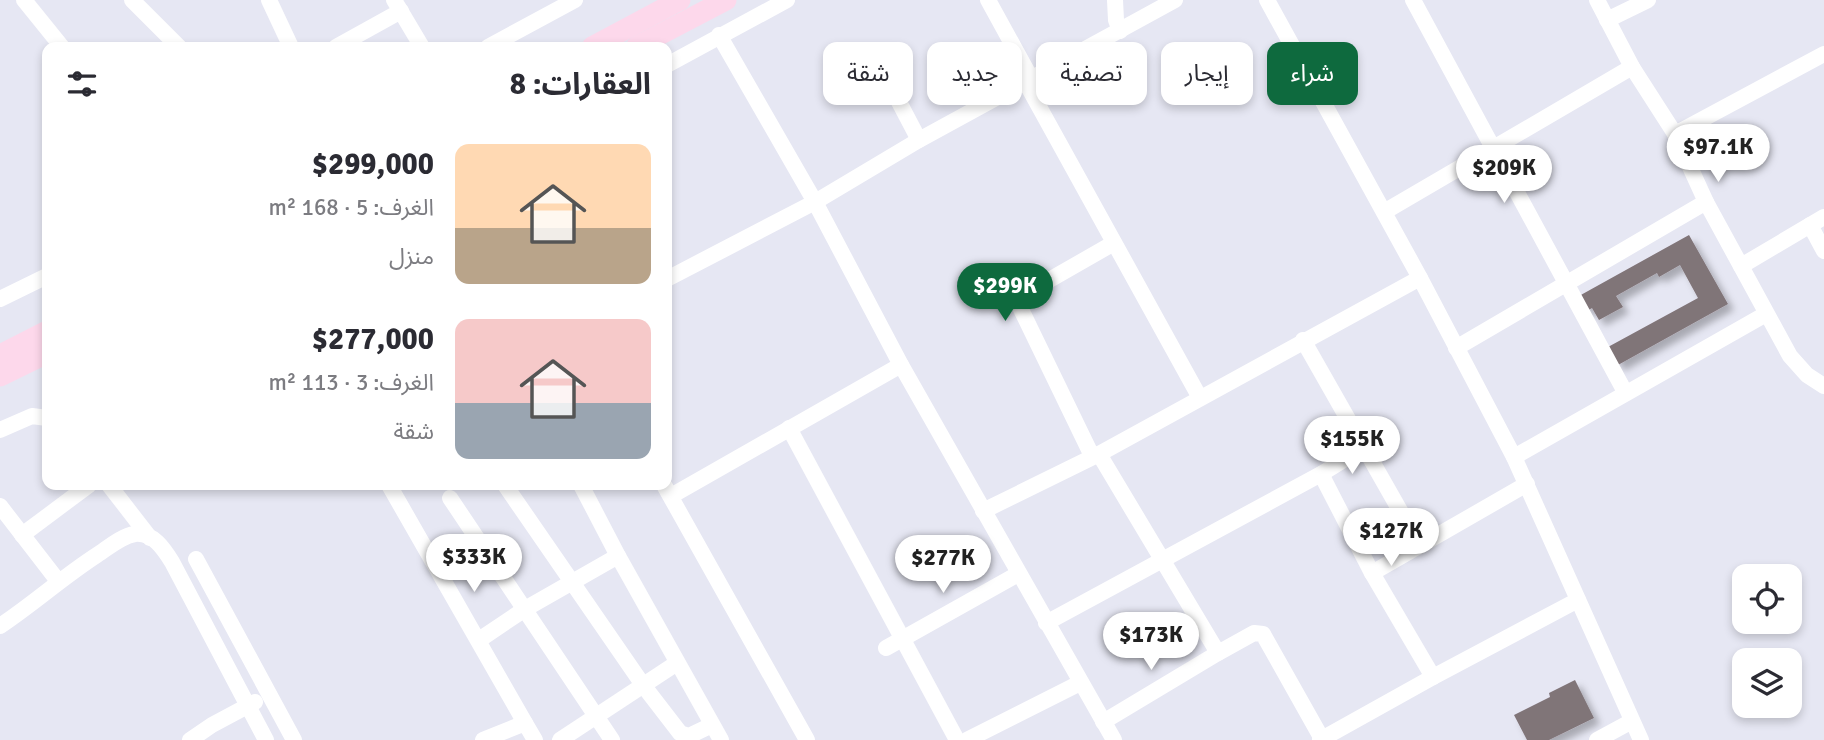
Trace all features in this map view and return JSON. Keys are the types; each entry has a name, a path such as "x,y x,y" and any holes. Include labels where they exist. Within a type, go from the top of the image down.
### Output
{"main road":[{"path":"601,42 680,0"},
{"path":"646,42 726,0"},
{"path":"0,355 42,334"},
{"path":"0,376 42,355"}],"street":[{"path":"24,0 58,42"},
{"path":"132,0 174,42"},
{"path":"269,0 289,42"},
{"path":"672,62 787,0"},
{"path":"988,0 1114,243 1200,398"},
{"path":"1115,0 1116,20 1120,31"},
{"path":"672,276 815,202 919,140 1175,0"},
{"path":"1267,0 1420,278 1514,457 1641,740"},
{"path":"1413,0 1625,392"},
{"path":"1597,0 1632,67 1675,134 1706,202 1790,356 1807,375 1824,386"},
{"path":"1607,20 1648,0"},
{"path":"497,42 568,2"},
{"path":"343,42 396,3 419,42"},
{"path":"719,35 815,202 901,365 1018,574 1114,740"},
{"path":"1675,134 1824,54"},
{"path":"1384,212 1632,67"},
{"path":"901,105 919,140"},
{"path":"1456,348 1706,202"},
{"path":"1741,266 1817,221 1824,251"},
{"path":"1114,243 1016,299 1016,304 1096,455 1218,653"},
{"path":"0,299 42,278"},
{"path":"983,511 1096,455 1420,278"},
{"path":"1514,457 1766,314"},
{"path":"1303,340 1419,544"},
{"path":"672,488 789,428 901,365"},
{"path":"0,430 32,416 42,417"},
{"path":"789,428 957,740"},
{"path":"1046,623 1321,474 1363,448"},
{"path":"1321,474 1372,573 1433,677"},
{"path":"1372,573 1527,484"},
{"path":"22,534 82,490"},
{"path":"113,490 150,538"},
{"path":"392,490 535,740"},
{"path":"508,490 643,685 683,736 689,736 712,725"},
{"path":"584,490 721,740"},
{"path":"668,490 806,740"},
{"path":"450,498 612,740"},
{"path":"0,506 58,581"},
{"path":"2,621 129,536 141,534 150,538 162,546 172,562 266,740"},
{"path":"479,640 525,609 618,556"},
{"path":"196,559 294,740"},
{"path":"886,648 1018,574"},
{"path":"1103,722 1254,633 1263,634 1321,739 1578,600"},
{"path":"561,740 677,663"},
{"path":"967,740 1080,682"},
{"path":"190,740 203,730 270,695"},
{"path":"1597,740 1632,721"},
{"path":"483,740 525,723"}],"building":[{"path":"1689,235 1728,304 1618,365 1608,347 1698,298 1680,265 1659,277 1657,273 1616,296 1623,307 1599,320 1592,308 1587,311 1579,296"},
{"path":"1575,680 1594,718 1549,740 1527,740 1514,715 1550,697 1549,693"}]}
